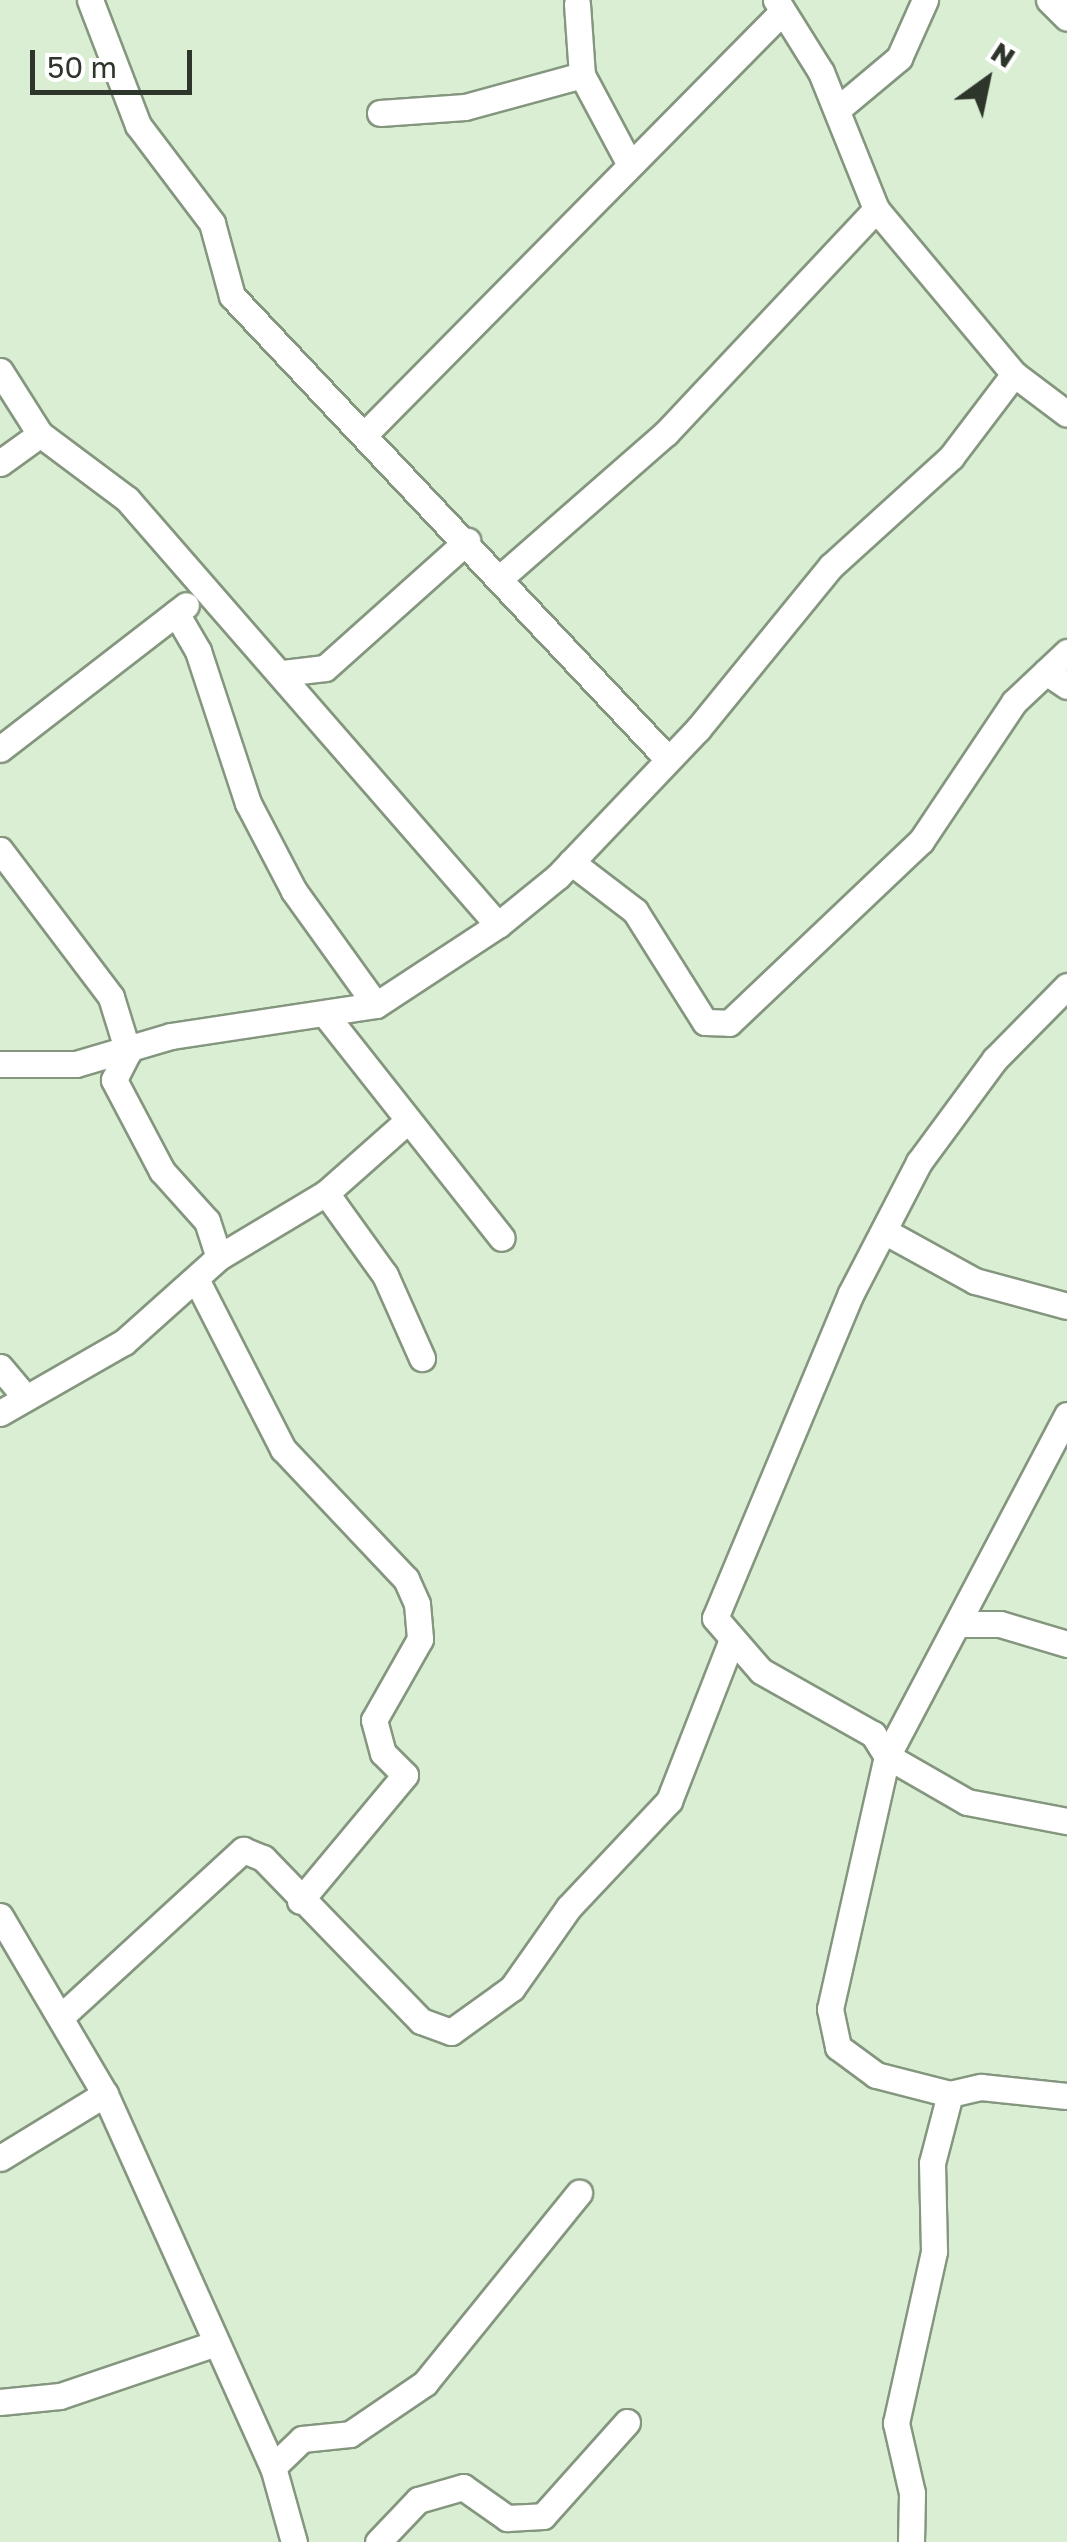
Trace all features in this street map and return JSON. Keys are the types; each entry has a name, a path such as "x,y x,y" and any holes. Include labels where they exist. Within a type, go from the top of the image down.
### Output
{"street":[{"path":"90,0 138,125 212,223 232,296 286,362 366,432 666,757"},
{"path":"838,109 898,58 925,0"},
{"path":"1048,0 1067,18"},
{"path":"574,1 582,76 630,165"},
{"path":"366,432 630,165 779,6 838,109 876,209 1014,374 1067,414"},
{"path":"380,113 466,107 582,76"},
{"path":"500,579 666,433 876,209"},
{"path":"0,371 40,434 127,499 283,673 498,925"},
{"path":"0,1064 76,1064 128,1052 171,1036 328,1018 376,1005 498,925 571,862 831,566 951,457 1014,374"},
{"path":"0,463 40,434"},
{"path":"283,673 324,668 467,541"},
{"path":"0,749 205,589"},
{"path":"176,612 248,803 294,891 376,1005"},
{"path":"571,862 635,911 705,1022 729,1023 921,841 997,724 1056,679 1067,652"},
{"path":"0,850 110,998 128,1052 114,1080 162,1171 207,1221 219,1258"},
{"path":"1067,986 953,1112 884,1231 730,1578 716,1618 731,1642 761,1671 873,1734 887,1756 967,1802 1067,1821"},
{"path":"328,1018 405,1123 502,1238"},
{"path":"0,1413 124,1342 219,1258 326,1193 405,1123"},
{"path":"326,1193 385,1276 422,1358"},
{"path":"884,1231 974,1281 1067,1306"},
{"path":"197,1281 284,1450 406,1580 417,1604 420,1639 374,1720 382,1754 405,1775 300,1901"},
{"path":"0,1367 24,1396"},
{"path":"1067,1416 962,1624 887,1756 830,2009 849,2059 950,2094 981,2087 1067,2096"},
{"path":"962,1624 1000,1624 1067,1644"},
{"path":"64,2014 174,1918 231,1852 263,1858 300,1901 420,2021 452,2032 512,1988 569,1906 669,1801 731,1642"},
{"path":"0,1917 64,2014 104,2094 211,2345 273,2467 294,2542"},
{"path":"0,2158 104,2094"},
{"path":"912,2542 912,2493 896,2423 934,2251 932,2162 950,2094"},
{"path":"273,2467 302,2439 350,2434 426,2383 579,2193"},
{"path":"0,2402 60,2396 211,2345"},
{"path":"378,2542 418,2500 464,2487 507,2518 543,2516 627,2422"}]}
